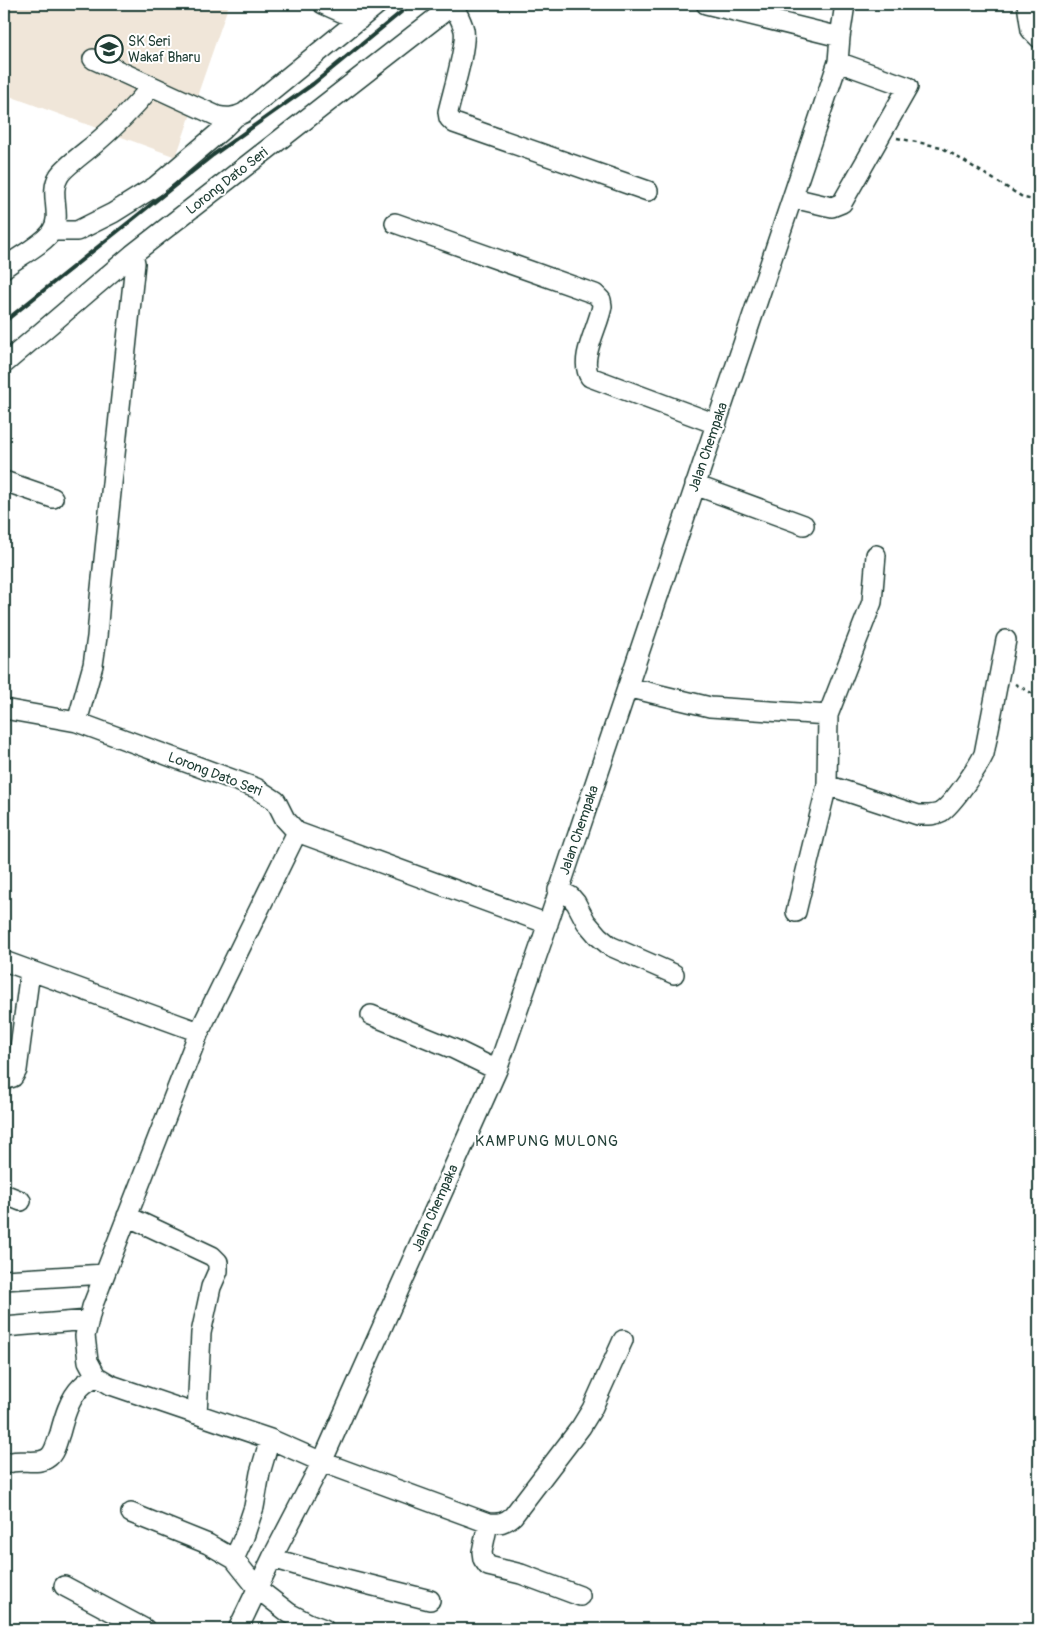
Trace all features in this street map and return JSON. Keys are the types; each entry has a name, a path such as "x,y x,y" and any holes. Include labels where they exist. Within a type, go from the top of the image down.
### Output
{"street":[{"path":"323,4 359,20"},
{"path":"53,231 76,231 113,213 156,186 235,117 244,112 378,4"},
{"path":"453,4 461,20 464,32 463,46 448,118 454,123 648,191"},
{"name":"Lorong Dato Seri","path":"4,364 133,254 453,4"},
{"path":"706,4 840,37"},
{"name":"Jalan Chempaka","path":"238,1629 272,1558 322,1462 497,1070 548,924 838,62 845,4"},
{"path":"1026,4 1031,30 1039,38"},
{"path":"93,59 217,116 235,117"},
{"path":"792,198 832,207 842,203 908,87 838,62"},
{"path":"4,268 41,242 53,231 56,218 54,190 59,175 98,142 152,86"},
{"path":"395,223 595,294 601,300 602,306 586,362 586,371 590,377 716,424"},
{"path":"77,722 94,665 135,263 133,254"},
{"path":"4,482 53,498"},
{"path":"695,485 804,525"},
{"path":"796,912 827,785 828,714 872,602 876,555"},
{"path":"827,785 918,815 930,816 941,812 978,767 984,754 1006,640"},
{"path":"627,687 710,707 828,714"},
{"name":"Lorong Dato Seri","path":"4,708 77,722 256,788 276,801 285,819 297,832"},
{"path":"548,924 297,832 199,1032 126,1216 92,1307 85,1336 88,1361 96,1376 111,1385 270,1439 322,1462 488,1523 497,1524 506,1522 513,1516 581,1427 592,1409 624,1340"},
{"path":"558,890 570,896 586,922 610,946 674,974"},
{"path":"4,962 199,1032"},
{"path":"4,1080 13,1077 17,1070 30,971"},
{"path":"371,1016 454,1049 497,1070"},
{"path":"126,1216 212,1256 218,1262 218,1271 212,1287 201,1333 197,1414"},
{"path":"4,1280 105,1274"},
{"path":"4,1327 89,1320"},
{"path":"4,1465 18,1460 42,1461 49,1457 54,1449 71,1402 81,1387 96,1376"},
{"path":"234,1559 254,1507 260,1473 270,1439"},
{"path":"131,1513 208,1544 234,1559 258,1589 289,1613 324,1629"},
{"path":"488,1523 482,1552 483,1559 488,1566 521,1574 580,1596"},
{"path":"272,1558 326,1574 430,1600"},
{"path":"64,1586 145,1629"}],"path":[{"path":"881,134 941,147 1024,198 1039,201"},
{"path":"999,680 1013,683 1039,698"}],"shaded area":[{"name":"SK Seri Wakaf Bharu","path":"4,4 229,4 176,157 4,94"}],"railway":[{"path":"4,322 213,155 313,84 411,4"}],"place":[{"name":"SK Seri Wakaf Bharu","path":"109,49"}],"district":[{"name":"KAMPUNG MULONG","path":"547,1141"}]}
